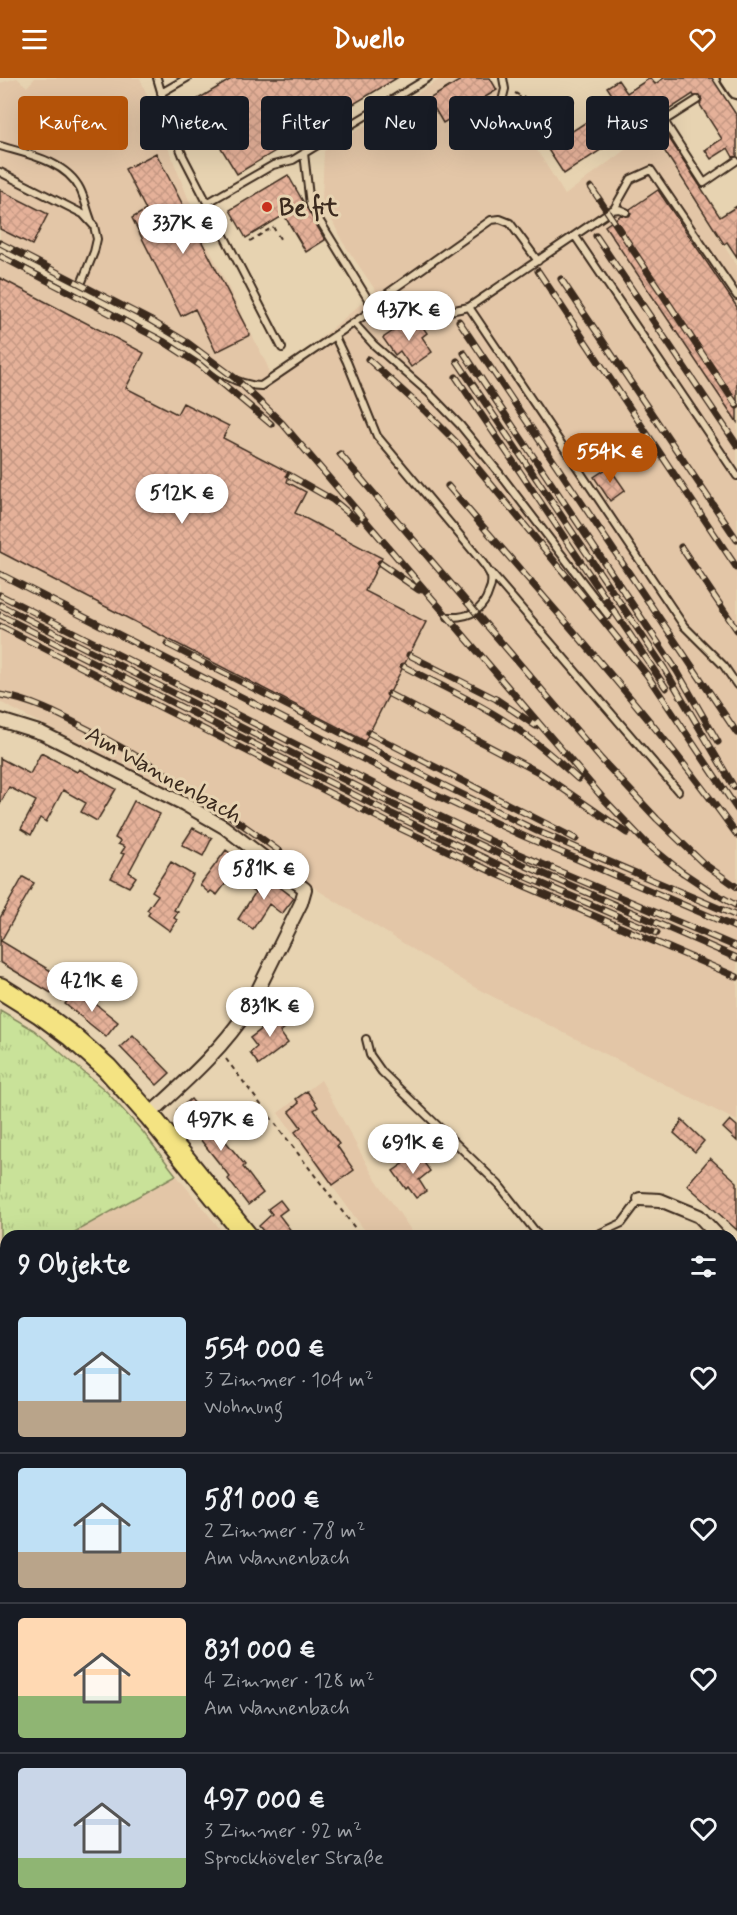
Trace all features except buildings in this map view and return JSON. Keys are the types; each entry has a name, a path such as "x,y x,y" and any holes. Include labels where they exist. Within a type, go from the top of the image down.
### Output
{"main road":[{"path":"0,988 72,1036 107,1068 148,1114 242,1230"}],"street":[{"name":"Am Wannenbach","path":"0,720 42,733 224,826 305,889 301,903 241,1021 186,1081 148,1114"},
{"path":"640,1199 660,1200 699,1216 712,1230"}],"lane":[{"path":"157,78 172,129 183,156 282,348"},
{"path":"161,93 187,78"},
{"path":"207,203 273,165 284,163 304,153 428,78"},
{"path":"503,96 504,78"},
{"path":"697,100 664,121 704,183 736,161"},
{"path":"0,146 57,166 72,178 81,190 97,239 79,289"},
{"path":"304,153 310,205 373,307"},
{"path":"373,307 450,310 469,308 614,209 631,179 651,170 737,296"},
{"path":"0,172 83,214 94,226"},
{"path":"614,209 622,209 626,212"},
{"path":"0,249 168,336 228,378 250,386 261,386 335,337 491,220 500,219 510,223 538,261"},
{"path":"575,236 737,476"},
{"path":"469,308 684,626 724,666 737,685"},
{"path":"354,323 374,345 429,393 460,425 608,615"},
{"path":"335,337 376,436 678,791"},
{"path":"448,617 468,615 483,605 491,579 483,563"},
{"path":"366,1039 370,1054 382,1072 499,1185 533,1230"},
{"path":"607,1230 622,1223 640,1199"}],"path":[{"path":"505,89 520,96"},
{"path":"250,241 273,227 282,242"},
{"path":"218,1048 357,1230"}],"shaded area":[{"path":"17,78 27,87 35,78 140,78 147,96 140,96 140,150 169,150 205,240 268,367 270,386 316,342 376,291 342,241 322,199 324,151 352,150 352,134 364,126 364,150 437,150 437,96 413,96 442,78 492,78 503,96 449,96 449,150 537,150 565,195 625,150 662,150 737,266 737,1121 474,987 316,889 234,826 0,702 0,83"},
{"path":"321,1080 371,1172 411,1230 365,1230 278,1113"},
{"path":"176,1175 221,1230 78,1230"}],"green space":[{"path":"0,1010 34,1030 106,1091 143,1132 176,1175 78,1230 0,1230"}],"railway":[{"path":"591,187 737,406"},
{"path":"596,236 737,445"},
{"path":"0,243 150,320 188,343 235,378 282,423 602,797 645,842 683,873"},
{"path":"0,256 163,341 200,365 271,424"},
{"path":"538,271 737,568"},
{"path":"561,279 737,540"},
{"path":"459,321 737,733"},
{"path":"464,353 677,671 718,742"},
{"path":"368,359 457,443 602,619 647,675 737,809"},
{"path":"457,361 664,668 734,787"},
{"path":"456,377 666,688"},
{"path":"340,454 601,759 657,819 703,863 737,887"},
{"path":"289,475 333,500 357,520"},
{"path":"448,486 633,701 737,835"},
{"path":"681,547 737,630"},
{"path":"380,563 419,590"},
{"path":"0,574 416,786 521,835 737,928"},
{"path":"0,595 514,852 737,947"},
{"path":"0,605 394,805 510,859 737,958"},
{"path":"0,615 392,814 501,866 657,933"},
{"path":"0,626 389,823 499,875 737,977"},
{"path":"167,644 537,831 737,916"},
{"path":"409,655 496,699 536,726"},
{"path":"403,666 515,727 578,779"},
{"path":"389,694 540,773 627,833"},
{"path":"0,695 48,710 146,761 197,793 295,863"},
{"path":"369,733 576,839"},
{"path":"676,868 737,906"}],"place":[{"name":"Be fit","path":"267,207"}]}
